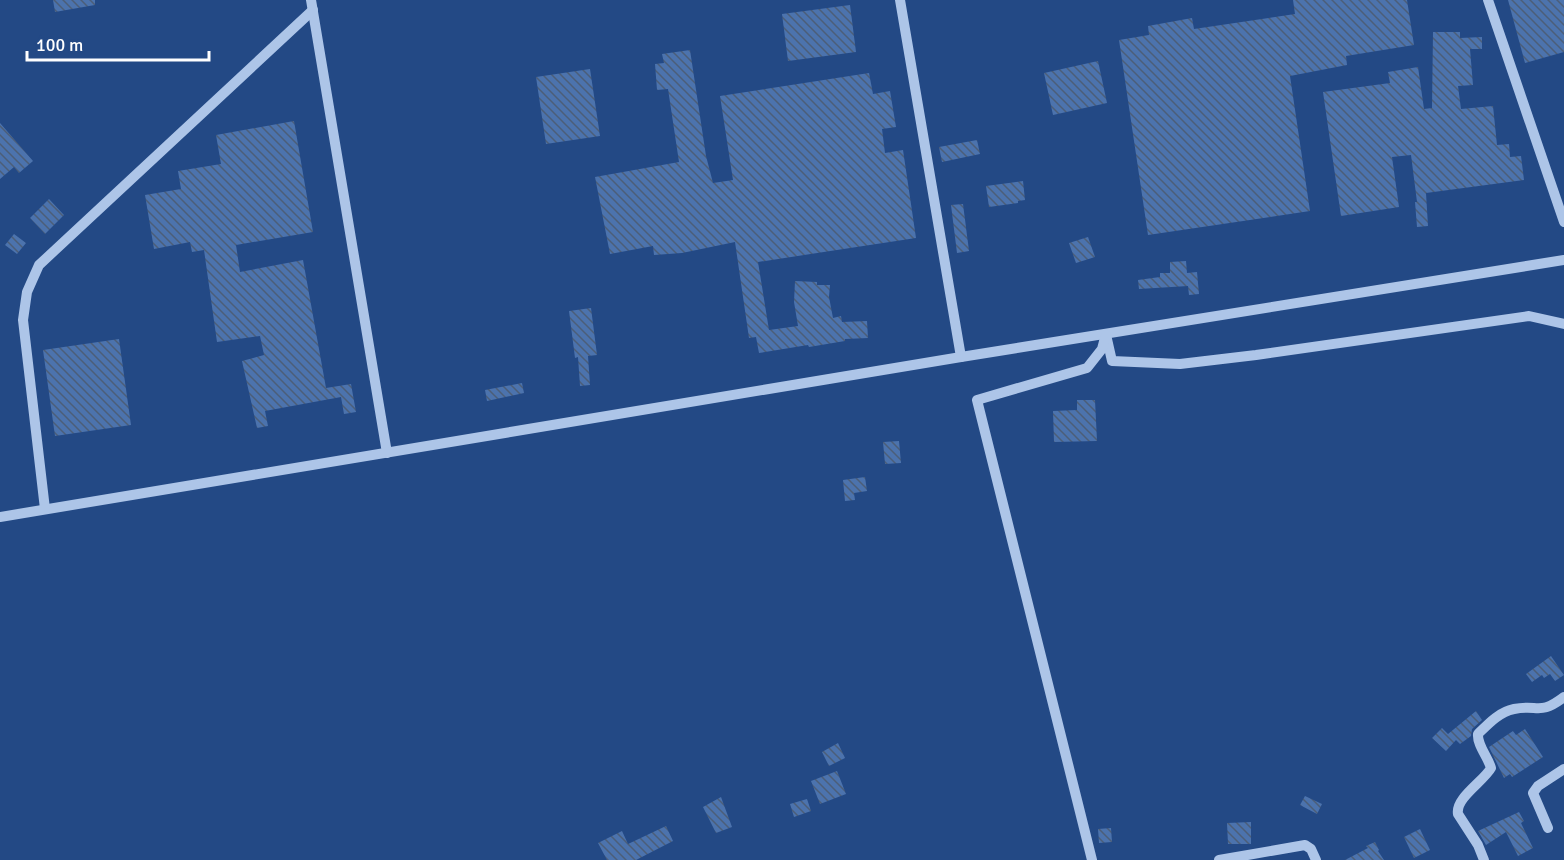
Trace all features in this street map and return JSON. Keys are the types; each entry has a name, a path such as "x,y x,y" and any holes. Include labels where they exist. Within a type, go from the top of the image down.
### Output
{"street":[{"path":"900,0 961,357"},
{"path":"1488,0 1564,222"},
{"path":"312,5 387,453"},
{"path":"45,509 23,320 27,292 39,265 312,5"},
{"path":"0,517 961,357 1564,260"},
{"path":"1106,334 1112,361 1180,364 1256,356 1529,316 1564,324"},
{"path":"1092,860 977,400 1087,368 1102,349 1106,334"},
{"path":"1485,860 1457,809 1460,802 1491,768 1478,740 1478,734 1504,712 1515,709 1547,708 1564,697"},
{"path":"1548,828 1533,793 1538,786 1564,769"},
{"path":"1219,860 1305,844 1311,849 1316,860"}],"building":[{"path":"53,0 95,0 95,5 55,12"},
{"path":"1293,0 1407,0 1414,45 1346,56 1347,65 1290,76 1310,211 1148,235 1119,40 1149,35 1148,26 1192,18 1194,29 1295,14"},
{"path":"1508,0 1564,0 1564,52 1525,63"},
{"path":"850,5 856,52 788,61 782,14"},
{"path":"1433,32 1460,32 1460,38 1482,37 1482,49 1470,49 1473,85 1458,86 1461,109 1493,106 1497,145 1509,144 1510,157 1521,156 1524,180 1426,193 1428,226 1417,227 1415,202 1417,202 1411,155 1392,157 1399,207 1341,216 1323,92 1390,83 1388,72 1418,67 1424,109 1432,108"},
{"path":"690,50 706,156 713,183 733,180 720,96 869,73 873,94 890,91 896,127 882,129 885,153 903,150 916,238 758,262 769,330 798,326 794,302 795,281 817,282 817,285 830,285 829,297 833,318 841,316 842,322 867,321 868,338 845,339 845,341 809,347 808,345 759,353 756,337 749,338 735,242 682,253 654,255 653,246 610,254 595,177 679,162 668,89 657,90 655,64 664,63 662,54"},
{"path":"1098,61 1107,103 1053,115 1044,73"},
{"path":"590,69 600,136 546,144 536,77"},
{"path":"294,121 313,232 236,245 240,272 303,260 326,388 351,384 356,412 344,414 341,397 265,411 268,426 257,428 242,361 264,355 260,336 217,342 204,250 192,252 190,242 154,249 145,195 181,189 178,171 221,164 216,135"},
{"path":"0,123 33,161 19,173 14,167 0,179"},
{"path":"977,140 980,154 942,162 939,147"},
{"path":"1023,181 1025,200 989,207 986,186"},
{"path":"49,199 64,215 45,234 30,218"},
{"path":"963,204 969,251 957,253 951,205"},
{"path":"14,234 26,243 17,254 5,245"},
{"path":"1088,237 1095,257 1076,263 1069,243"},
{"path":"1186,261 1187,273 1197,272 1199,294 1189,295 1188,286 1139,289 1138,280 1160,277 1160,273 1170,273 1170,262"},
{"path":"591,308 597,355 588,356 590,385 580,386 578,357 575,358 569,311"},
{"path":"119,339 131,425 55,436 43,350"},
{"path":"522,383 524,393 487,401 485,390"},
{"path":"1077,400 1095,400 1097,441 1054,442 1053,411 1077,410"},
{"path":"899,441 901,463 885,464 883,442"},
{"path":"865,477 867,491 854,493 855,500 845,501 843,480"},
{"path":"1551,656 1564,675 1555,681 1550,674 1544,678 1542,675 1532,682 1526,674"},
{"path":"1476,711 1482,720 1472,729 1471,736 1460,744 1456,740 1446,751 1432,738 1442,728 1448,734"},
{"path":"1525,729 1543,757 1512,777 1510,774 1504,778 1489,747 1513,731 1516,735"},
{"path":"838,743 845,758 829,766 822,752"},
{"path":"837,771 846,794 820,804 811,781"},
{"path":"1305,796 1322,804 1317,814 1300,805"},
{"path":"721,797 732,827 716,833 703,807"},
{"path":"807,799 811,811 794,817 790,804"},
{"path":"1519,812 1524,821 1521,823 1533,848 1518,856 1506,832 1486,845 1478,831"},
{"path":"1251,822 1251,844 1228,844 1227,823"},
{"path":"666,826 673,841 636,860 607,860 598,843 622,831 628,844"},
{"path":"1111,828 1112,842 1099,843 1098,829"},
{"path":"1420,829 1430,850 1414,858 1404,837"},
{"path":"1375,842 1384,860 1345,860 1368,848 1366,846"}]}
